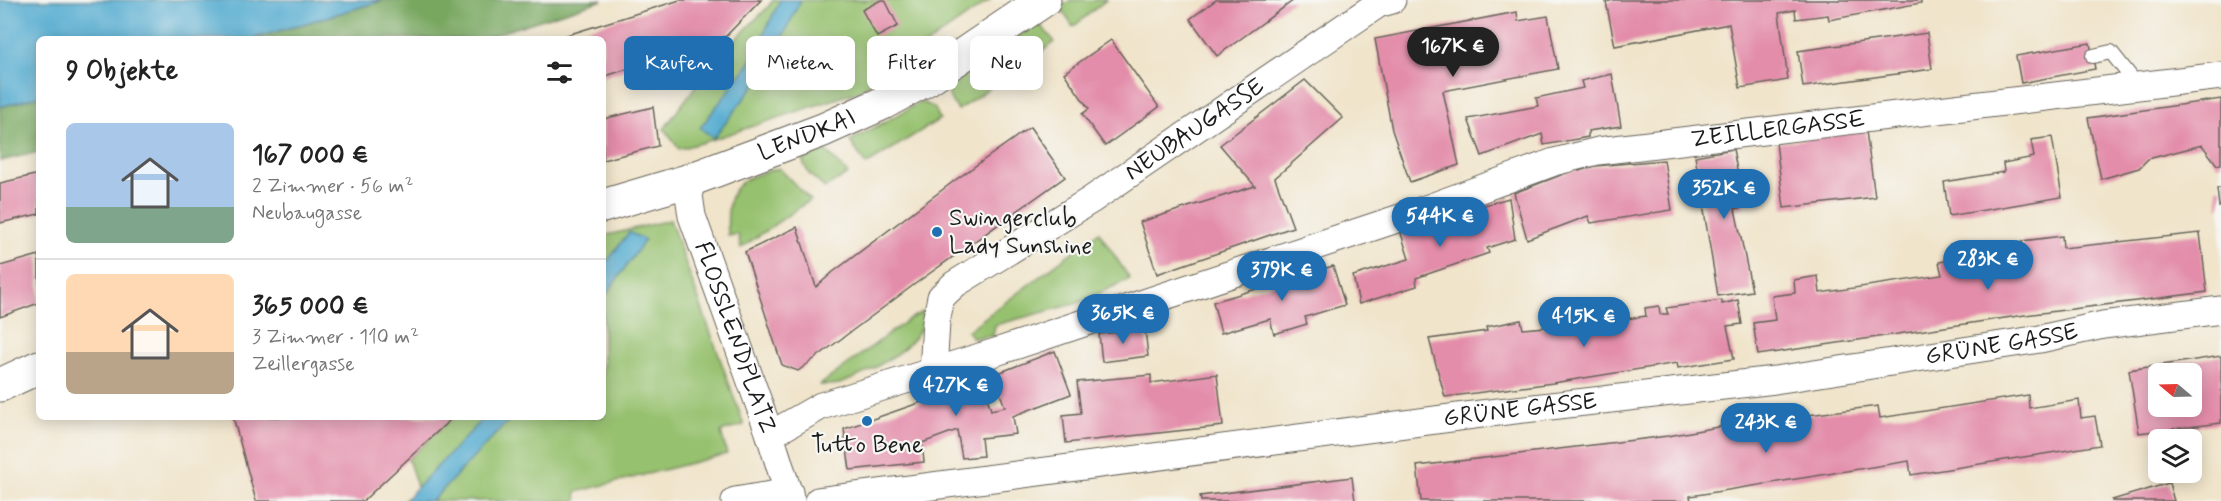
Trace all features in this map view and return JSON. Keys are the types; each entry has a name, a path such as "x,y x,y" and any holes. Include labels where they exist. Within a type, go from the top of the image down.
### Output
{"main road":[{"name":"LENDKAI","path":"606,205 687,181 824,130 883,103 927,79 1044,0"},
{"path":"0,385 36,369"}],"street":[{"name":"NEUBAUGASSE","path":"933,372 936,322 941,297 955,284 1090,200 1378,4 1392,0"},
{"name":"ZEILLERGASSE","path":"770,435 821,406 933,372 1412,214 1554,162 1598,152 2221,76"},
{"name":"FLOSSLENDPLATZ","path":"687,181 692,216 790,496"},
{"name":"GRÜNE GASSE","path":"818,501 1458,417 1775,380 2040,339 2114,324 2221,310"},
{"path":"735,501 790,496"}],"lane":[{"path":"2093,56 2111,52 2139,86"}],"green space":[{"path":"384,0 603,0 490,36 262,36"},
{"path":"773,0 990,0 938,36 867,36 867,85 859,91 679,149 664,129 693,90 734,90 734,41"},
{"path":"1071,0 1106,0 1073,27 1060,7"},
{"path":"1038,22 1055,42 1043,50 1043,36 1018,36"},
{"path":"970,71 970,90 987,90 958,110 950,99 948,90 958,90 958,79"},
{"path":"36,97 36,153 0,161 0,107"},
{"path":"921,102 934,107 940,119 866,165 850,141"},
{"path":"826,151 848,174 825,188 809,174 802,160"},
{"path":"779,168 810,200 741,248 738,234 728,236 731,196 743,182"},
{"path":"670,220 744,425 721,432 727,454 576,492 577,501 422,501 408,459 450,420 606,420 606,235"},
{"path":"1099,232 1130,279 1078,303 995,325 993,336 973,338 967,331"},
{"path":"922,312 923,320 919,331 901,351 862,375 839,384 820,385 909,319"}],"water":[{"path":"0,0 384,0 262,36 36,36 36,97 0,107"},
{"path":"780,0 801,0 783,36 763,36"},
{"path":"746,68 746,90 751,90 714,138 700,128 729,90 734,90 734,83"},
{"path":"629,232 645,240 606,295 606,263"},
{"path":"482,420 509,420 432,501 404,501"}],"building":[{"path":"680,0 761,0 726,36 624,36 624,70 606,76 606,36 564,36"},
{"path":"885,0 898,26 876,36 862,10"},
{"path":"1216,0 1294,0 1217,56 1190,19"},
{"path":"1613,0 1921,0 1921,3 1829,20 1828,15 1796,19 1795,10 1779,13 1788,80 1740,88 1729,24 1615,46 1606,2"},
{"path":"1517,12 1518,21 1548,16 1558,69 1443,91 1459,165 1410,182 1392,130 1375,39"},
{"path":"1927,33 1932,69 1803,87 1798,51"},
{"path":"1111,40 1159,107 1105,146 1082,114 1089,109 1064,73"},
{"path":"2090,43 2095,69 2021,83 2016,56"},
{"path":"1612,74 1621,126 1588,131 1588,137 1544,145 1542,134 1482,156 1468,119 1538,106 1536,98 1583,88 1581,81"},
{"path":"1305,80 1343,118 1275,178 1293,227 1157,274 1140,222 1255,186 1220,145"},
{"path":"2221,99 2221,164 2217,165 2202,145 2148,159 2139,168 2101,179 2088,118"},
{"path":"653,107 658,146 606,159 606,118"},
{"path":"1030,127 1065,177 798,371 782,365 745,252 797,227 816,287 954,181"},
{"path":"1866,131 1875,197 1784,208 1776,143"},
{"path":"2052,137 2062,197 1949,216 1944,182 2004,172 2003,163 2034,157 2031,140"},
{"path":"1733,149 1744,207 1735,209 1752,291 1718,296 1695,156"},
{"path":"1664,160 1672,210 1591,223 1588,216 1527,239 1514,193 1579,168 1579,171 1595,166"},
{"path":"36,175 36,215 0,223 0,183"},
{"path":"2217,188 2221,188 2221,206 2219,207"},
{"path":"1509,198 1515,239 1487,248 1489,253 1416,278 1417,286 1359,304 1353,276 1409,259 1400,230 1474,205 1474,208"},
{"path":"2200,233 2207,292 2025,315 1758,355 1753,323 1775,320 1772,296 1795,293 1794,280 1818,276 1820,293 1942,275 1939,262 1961,258 1959,249 1986,244 1988,256 2023,251 2022,241 2062,236 2063,248"},
{"path":"36,256 36,304 0,317 0,266"},
{"path":"1333,266 1345,305 1305,317 1307,324 1274,334 1270,319 1221,333 1213,302"},
{"path":"1721,300 1722,304 1738,300 1742,324 1727,326 1734,359 1678,368 1677,363 1553,383 1445,397 1429,339 1487,331 1486,327 1521,320 1523,329 1546,327 1546,321 1580,315 1600,314 1602,321 1646,316 1645,308 1659,306 1660,314 1668,314 1666,308"},
{"path":"1145,329 1148,356 1102,362 1099,334"},
{"path":"1055,351 1071,394 1013,416 1016,434 981,438 983,456 962,458 957,430 922,443 924,462 850,470 844,429 982,381 991,410 1005,407 993,375"},
{"path":"2221,356 2221,423 2172,429 2148,429 2148,432 2139,433 2129,370 2148,367 2148,417 2202,417 2202,363 2175,363"},
{"path":"1217,374 1223,426 1066,443 1063,415 1081,413 1077,382 1151,375 1151,383"},
{"path":"2028,395 2029,408 2079,400 2081,418 2095,416 2100,445 1911,475 1909,461 1690,496 1691,501 1421,501 1417,466 1668,436 1729,425 1878,406 1880,418"},
{"path":"234,420 450,420 363,501 256,501"},
{"path":"1352,477 1355,501 1201,501 1200,496"},
{"path":"2169,483 2174,501 2112,501"}],"place":[{"name":"Swingerclub Lady Sunshine","path":"937,232"},
{"name":"Tutto Bene","path":"867,421"}]}
